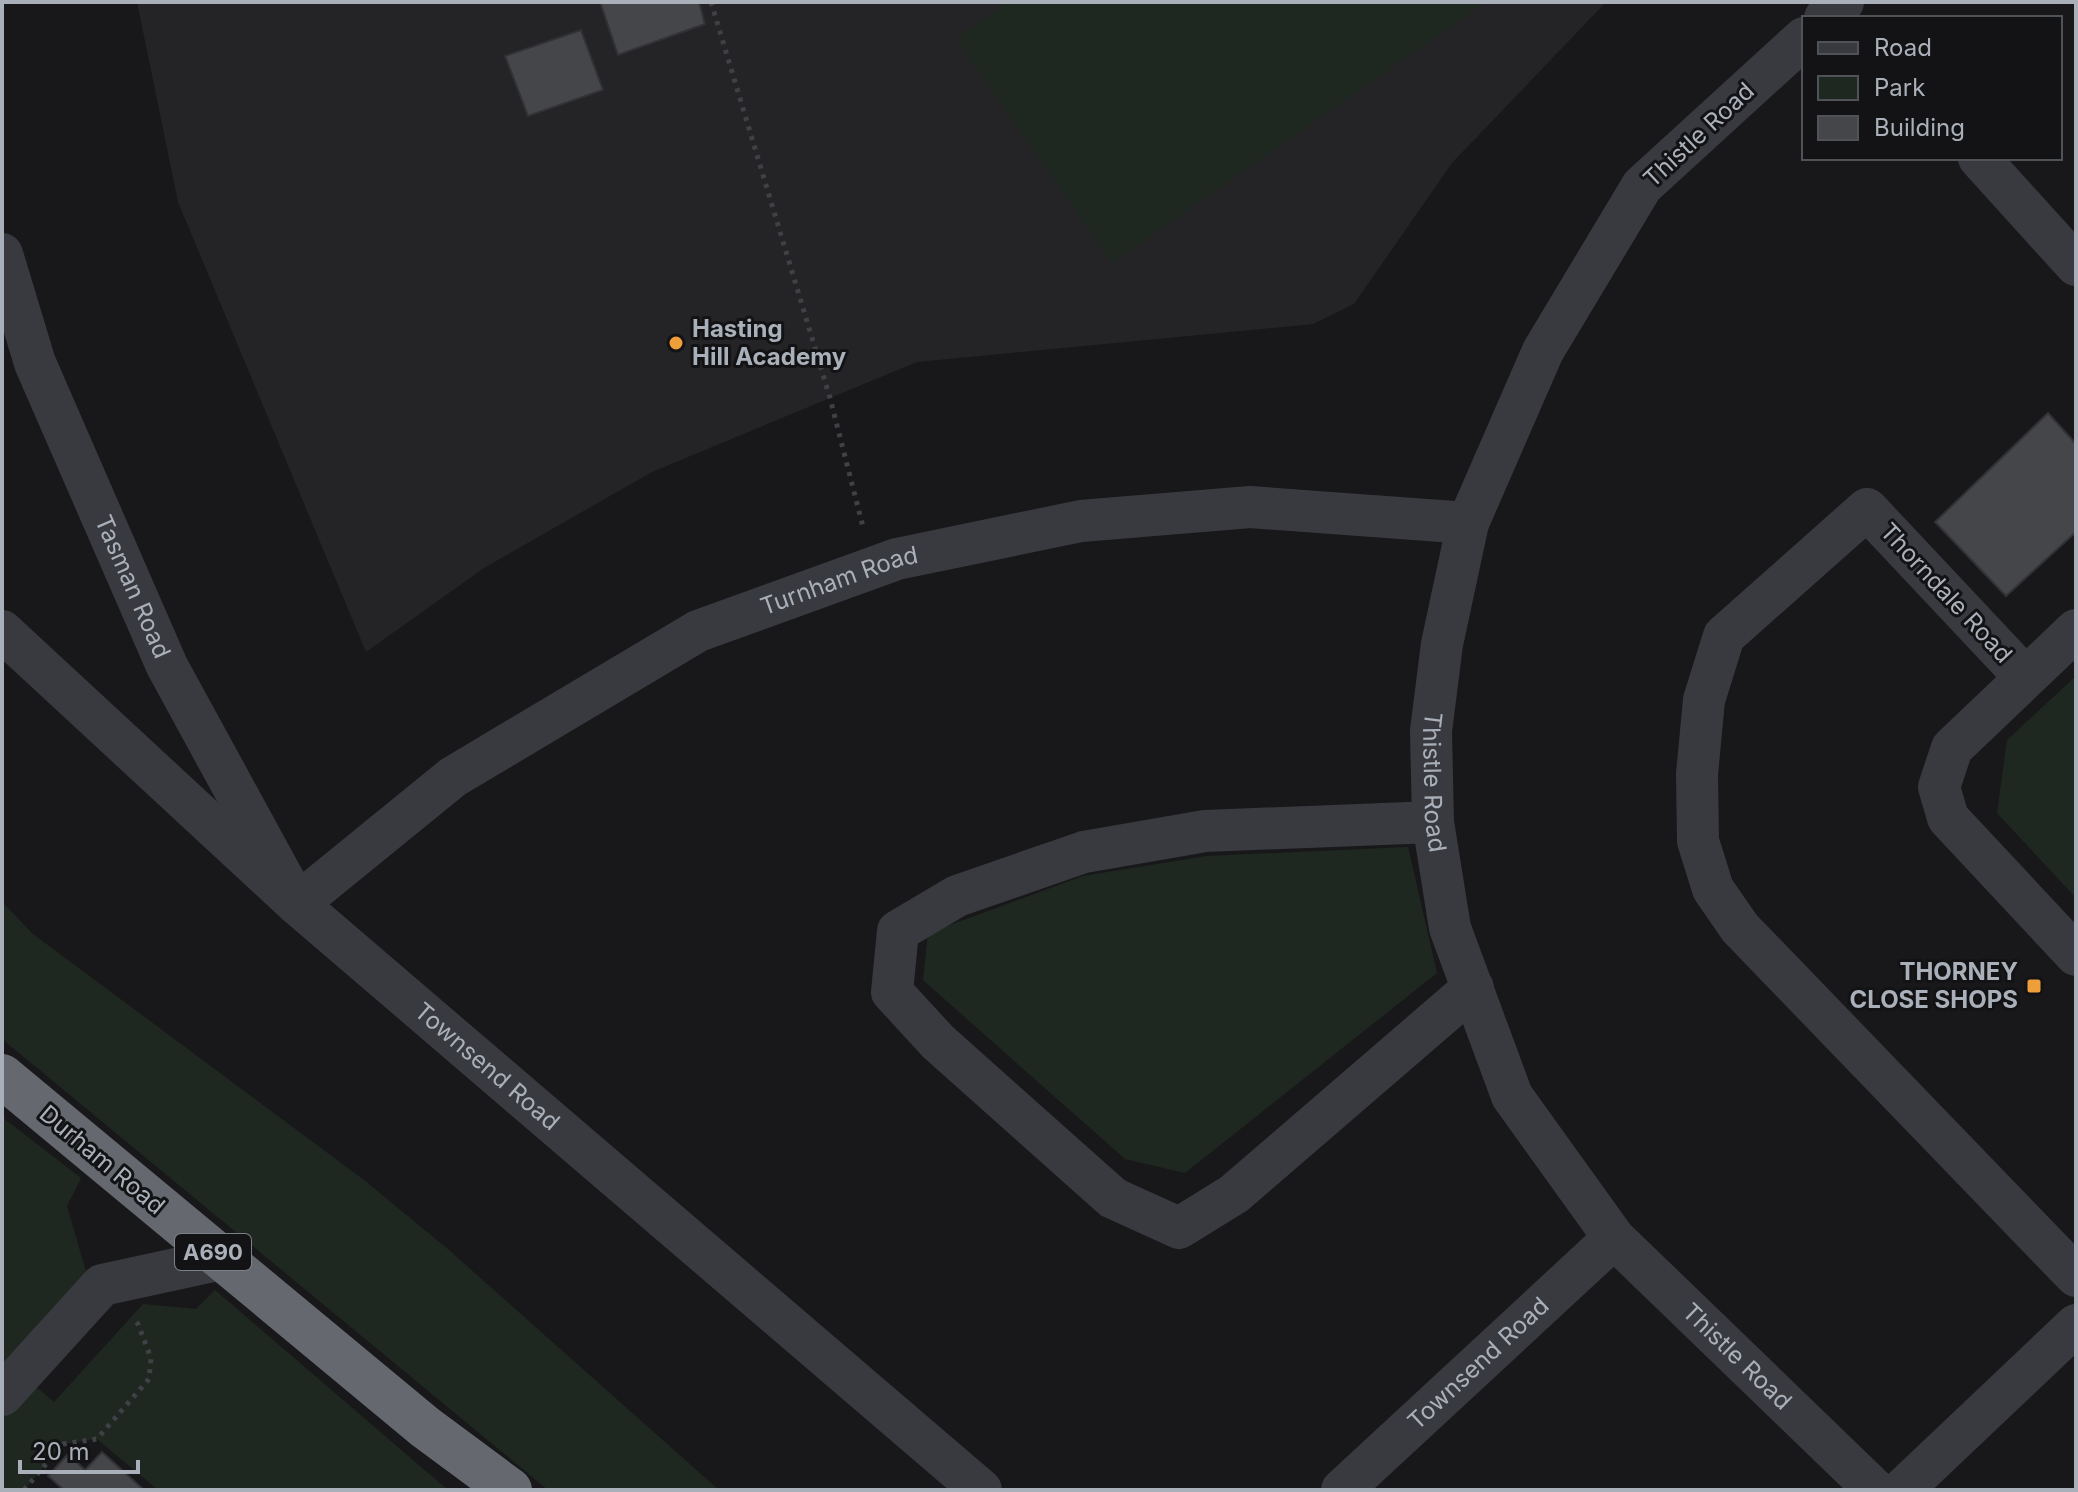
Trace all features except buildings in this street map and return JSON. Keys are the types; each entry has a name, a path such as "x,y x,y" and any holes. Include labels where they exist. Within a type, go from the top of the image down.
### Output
{"highway":[{"name":"Durham Road","path":"2,1076 425,1427 510,1490"},
{"name":"Durham Road","path":"425,1427 493,1490"}],"street":[{"name":"Thistle Road","path":"1802,40 1642,186 1543,351 1468,523 1442,644 1431,731 1433,822 1450,928 1512,1096 1614,1238 1875,1490"},
{"path":"1981,160 2076,265"},
{"name":"Tasman Road","path":"2,254 35,363 167,666 297,904"},
{"name":"Turnham Road","path":"297,904 453,777 698,631 897,559 1081,521 1250,507 1468,523"},
{"name":"Thorndale Road","path":"2025,677 1867,509 1724,636 1704,700 1697,774 1698,841 1713,889 1740,928 2076,1276"},
{"name":"Thorndale Road","path":"2076,630 1952,748 1939,787 1948,818 2076,955"},
{"name":"Townsend Road","path":"2,631 297,904 981,1490"},
{"path":"1433,822 1205,831 1084,852 957,896 898,931 892,992 938,1042 1113,1198 1179,1228 1234,1194 1473,988"},
{"name":"Townsend Road","path":"1342,1490 1614,1238"},
{"path":"2,1395 102,1285 222,1259"},
{"path":"1902,1490 2076,1325"}],"path":[{"path":"711,2 830,398 874,568"},
{"path":"24,1490 63,1444 97,1439 149,1379 151,1358 138,1324 102,1285"}],"shaded area":[{"name":"Hasting Hill Academy","path":"137,2 1606,2 1452,163 1354,304 1313,324 917,362 652,472 484,568 366,652 178,202"}],"green space":[{"path":"1009,2 1486,2 1112,263 956,39"},
{"path":"2076,676 2076,898 1997,813 2007,740"},
{"path":"1408,847 1437,973 1185,1173 1125,1159 923,980 928,933 1083,876 1207,856"},
{"path":"2,902 33,934 364,1180 449,1250 719,1490 548,1490 2,1039"},
{"path":"2,1117 81,1178 67,1206 87,1275 2,1370"},
{"path":"215,1290 448,1490 158,1490 97,1439 63,1444 24,1490 2,1490 2,1395 21,1374 54,1402 143,1304 196,1309"}],"place":[{"name":"Hasting Hill Academy","path":"676,343"},
{"name":"THORNEY CLOSE SHOPS","path":"2034,986"}]}
